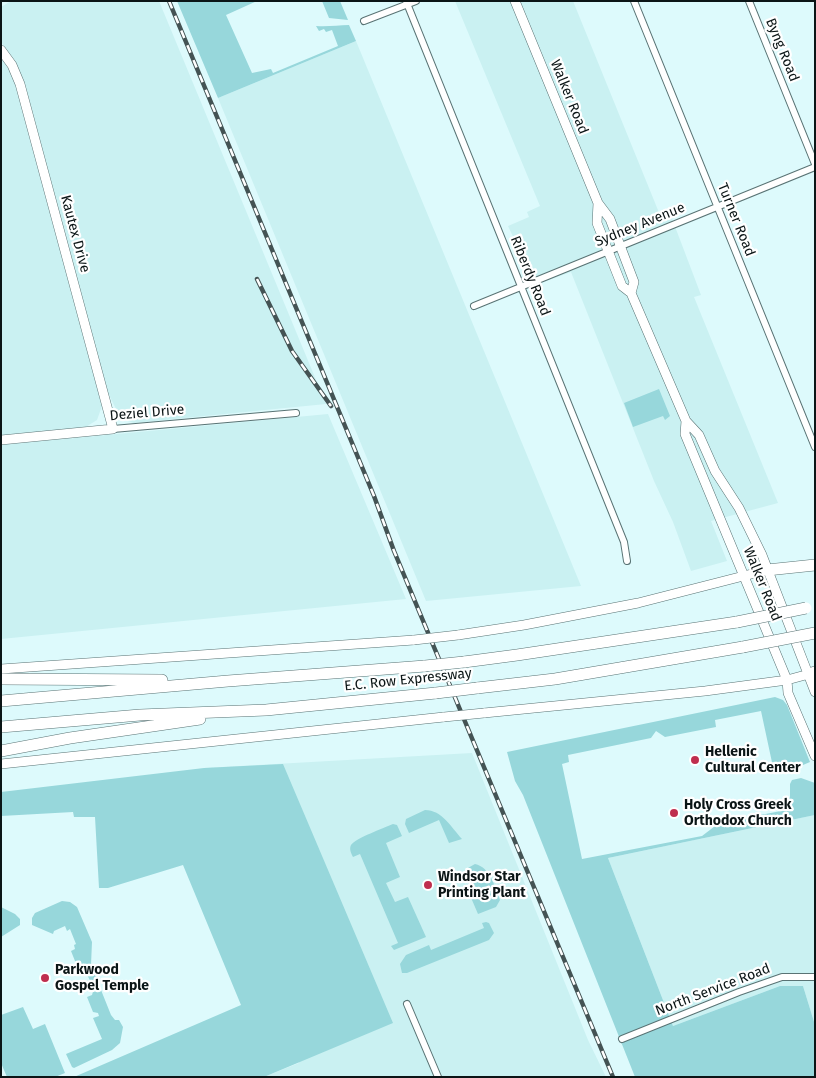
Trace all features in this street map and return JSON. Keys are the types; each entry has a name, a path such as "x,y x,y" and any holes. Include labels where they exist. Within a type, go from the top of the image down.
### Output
{"highway":[{"path":"767,570 815,565"},
{"name":"E.C. Row Expressway","path":"1,701 228,680 464,662 737,622 811,607"},
{"name":"E.C. Row Expressway","path":"1,727 140,715 266,710 436,693 555,679 815,633"},
{"path":"1,679 228,680"},
{"path":"1,750 70,738 266,710"}],"main road":[{"name":"Walker Road","path":"515,1 598,203 610,219 634,282 631,292"},
{"name":"Kautex Drive","path":"1,50 12,65 20,84 113,429"},
{"name":"Walker Road","path":"598,203 597,223 622,286 631,292 686,421 699,435 715,471 739,508 762,555 812,673 815,692"},
{"name":"Walker Road","path":"686,421 684,434 787,680 788,693 815,756"},
{"name":"Deziel Drive","path":"1,440 113,429"},
{"path":"1,669 414,640 458,635 524,625 638,603 767,570"},
{"path":"1,764 705,691 787,680 812,673"}],"street":[{"path":"364,21 406,3 416,1"},
{"name":"Turner Road","path":"634,1 815,447"},
{"name":"Byng Road","path":"749,1 815,166"},
{"name":"Riberdy Road","path":"406,3 624,542 627,561"},
{"name":"Sydney Avenue","path":"474,306 815,166"},
{"name":"Deziel Drive","path":"113,429 296,413"},
{"name":"North Service Road","path":"622,1039 739,992 782,977 815,977"},
{"path":"407,1004 438,1077"}],"shaded area":[{"path":"11,1 159,1 326,404 134,423 125,420 118,413 108,393 25,84 15,60 1,42 1,7"},
{"path":"177,1 257,1 226,15 252,73 271,69 273,73 338,46 332,30 326,32 324,29 319,31 316,26 349,25 356,41 218,98"},
{"path":"322,1 340,1 348,20 329,18"},
{"path":"455,1 573,1 662,220 671,216 701,295 694,297 778,503 711,521 727,561 691,571 673,522 654,481 571,272 530,287 514,247 517,245 508,226 529,217 527,212 540,206"},
{"path":"356,41 581,586 426,601 218,98"},
{"path":"1,58 12,74 102,406 97,420 84,428 1,435"},
{"path":"659,389 670,416 665,420 663,416 633,427 624,403"},
{"path":"328,414 406,599 1,639 1,445"},
{"path":"775,697 783,700 787,705 810,762 761,773 759,770 773,767 761,711 715,720 716,727 665,737 656,731 651,738 568,755 569,762 562,764 582,859 702,836 719,823 781,811 790,797 790,784 792,780 801,778 815,783 815,815 608,858 673,1026 780,986 803,986 815,1025 815,1077 635,1077 523,795 515,781 507,752"},
{"path":"472,753 588,1040 606,1077 264,1077 299,1063 204,768"},
{"path":"283,764 393,1023 264,1077 74,1077 241,1005 183,865 108,888 99,888 95,817 74,817 73,812 1,816 1,792 204,768"},
{"path":"425,810 441,816 462,839 449,843 439,820 409,833 405,824 406,819"},
{"path":"815,815 815,1025 803,986 780,986 673,1026 608,858"},
{"path":"393,824 397,825 402,836 386,843 400,877 386,883 395,902 408,897 426,937 394,950 391,946 398,943 360,854 353,857 350,848 358,839"},
{"path":"475,864 485,869 488,873 500,900 496,907 478,914 466,886 472,884 466,869"},
{"path":"62,901 70,902 77,907 92,942 91,965 111,1015 115,1020 119,1020 123,1027 120,1043 112,1050 74,1068 66,1054 102,1039 93,1018 99,1016 98,1013 93,1012 87,997 92,995 94,988 84,969 79,971 71,951 75,949 74,945 76,944 70,929 67,931 65,926 54,931 53,934 32,925 32,918 35,913"},
{"path":"1,907 15,914 20,919 20,925 1,937"},
{"path":"482,923 489,923 494,933 489,940 407,973 402,973 400,964 406,955 429,945 431,950 484,928"},
{"path":"23,1007 33,1029 45,1024 65,1073 55,1077 7,1077 1,1063 1,1015"}],"railway":[{"path":"169,1 374,496 394,551 613,1077"},
{"path":"257,279 292,351 331,406"}],"place":[{"name":"Hellenic Cultural Center","path":"695,760"},
{"name":"Holy Cross Greek Orthodox Church","path":"674,813"},
{"name":"Windsor Star Printing Plant","path":"428,885"},
{"name":"Parkwood Gospel Temple","path":"45,978"}]}
